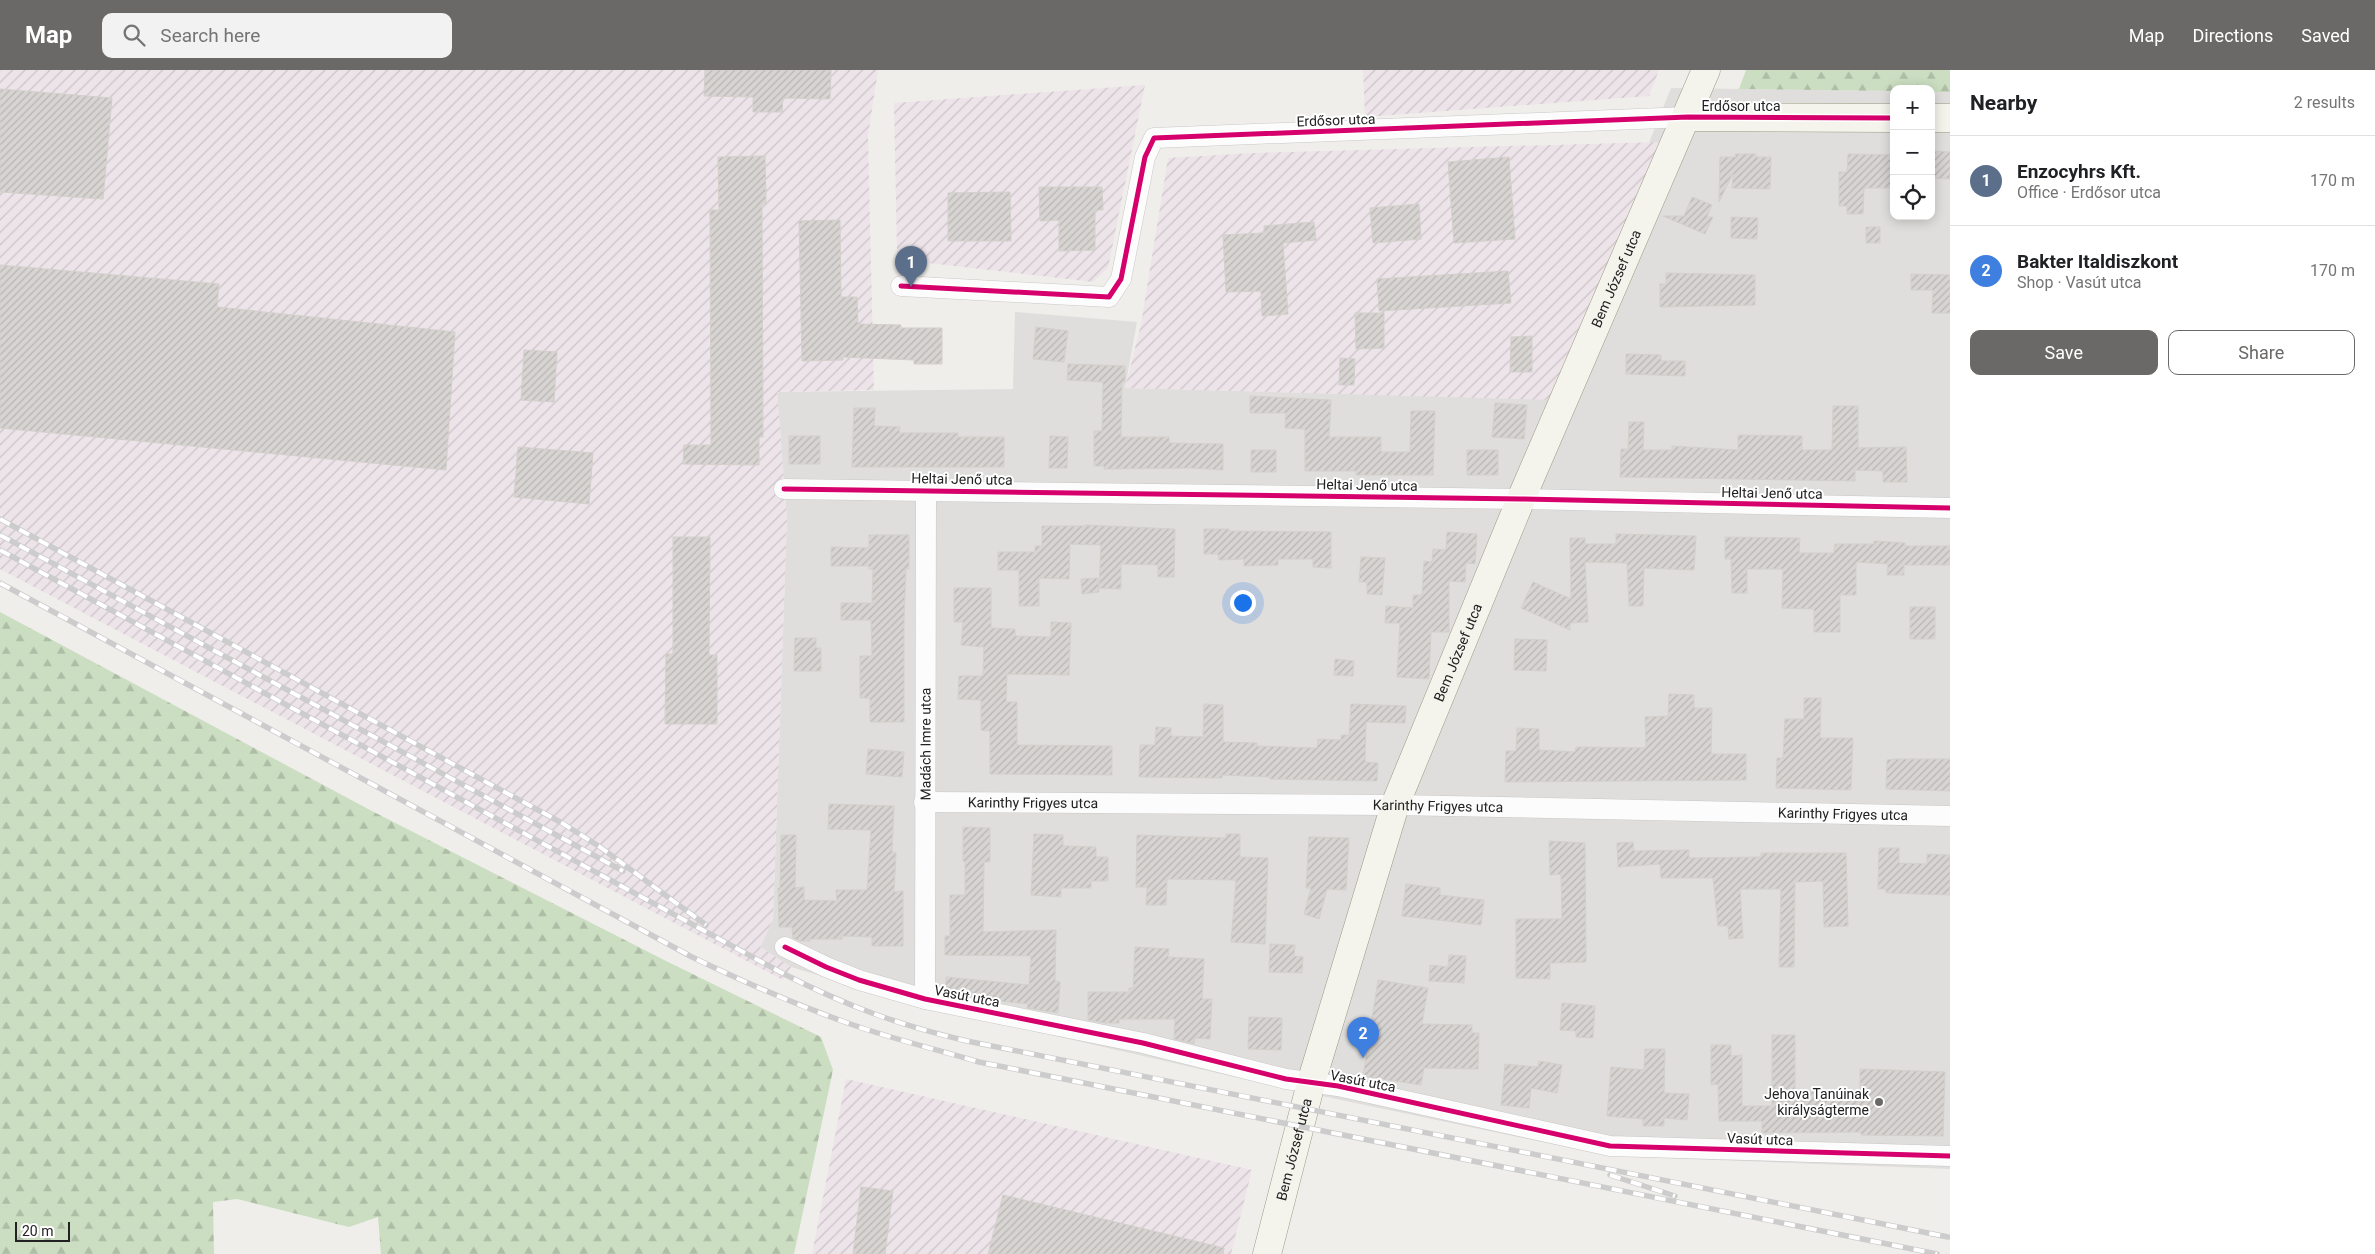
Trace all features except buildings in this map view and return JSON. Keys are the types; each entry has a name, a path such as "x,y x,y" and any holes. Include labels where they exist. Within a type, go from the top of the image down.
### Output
{"main road":[{"name":"Bem József utca","path":"1267,1254 1311,1083 1395,805 1521,499 1688,117 1706,70"},
{"name":"Erdősor utca","path":"1688,117 1890,118"},
{"path":"1935,118 1950,118"}],"street":[{"name":"Erdősor utca","path":"900,286 1109,297 1121,279 1145,157 1154,138 1688,117"},
{"name":"Heltai Jenő utca","path":"784,489 1521,499 1950,508"},
{"name":"Madách Imre utca","path":"925,999 926,490"},
{"name":"Karinthy Frigyes utca","path":"924,802 1395,805 1950,816"},
{"name":"Vasút utca","path":"785,947 826,968 859,980 925,999 1143,1043 1286,1079 1338,1086 1610,1146 1950,1156"}],"shaded area":[{"path":"0,70 878,70 868,136 874,390 777,392 787,518 773,919 760,947 791,967 783,980 0,569"},
{"path":"1363,70 1659,70 1649,96 1365,117"},
{"path":"1145,85 1108,268 1093,282 911,261 897,254 894,103"},
{"path":"1671,88 1890,91 1890,220 1935,220 1935,92 1950,92 1950,1169 1609,1156 1279,1087 911,1003 791,967 760,947 773,919 787,518 777,392 1013,389 1015,312 1137,322 1125,388 1546,399"},
{"path":"1660,142 1555,400 1125,388 1141,324 1168,158 1253,153"},
{"path":"846,1079 1252,1170 1231,1254 812,1254"}],"green space":[{"path":"1746,70 1950,70 1950,92 1935,92 1935,85 1890,85 1890,91 1739,89"},
{"path":"0,612 370,810 668,962 821,1037 833,1070 794,1254 381,1254 378,1217 349,1227 237,1199 213,1202 214,1254 0,1254"}],"railway":[{"path":"0,519 562,823 600,847 706,925"},
{"path":"0,535 623,871"},
{"path":"0,550 784,974 829,996 873,1014 967,1041 1948,1237"},
{"path":"0,583 692,957 777,996 865,1029 979,1062 1937,1254"},
{"path":"1610,1175 1675,1196"}],"cycle path":[{"path":"901,286 1109,297 1121,279 1145,157 1154,138 1688,117 1890,118"},
{"path":"784,489 1521,499 1950,508"},
{"path":"785,947 826,967 859,980 925,999 1143,1043 1286,1079 1338,1086 1610,1146 1950,1156"}],"place":[{"name":"Enzocyhrs Kft.","path":"911,287"},
{"name":"Bakter Italdiszkont","path":"1363,1058"},
{"name":"Jehova Tanúinak királyságterme","path":"1879,1102"}]}
